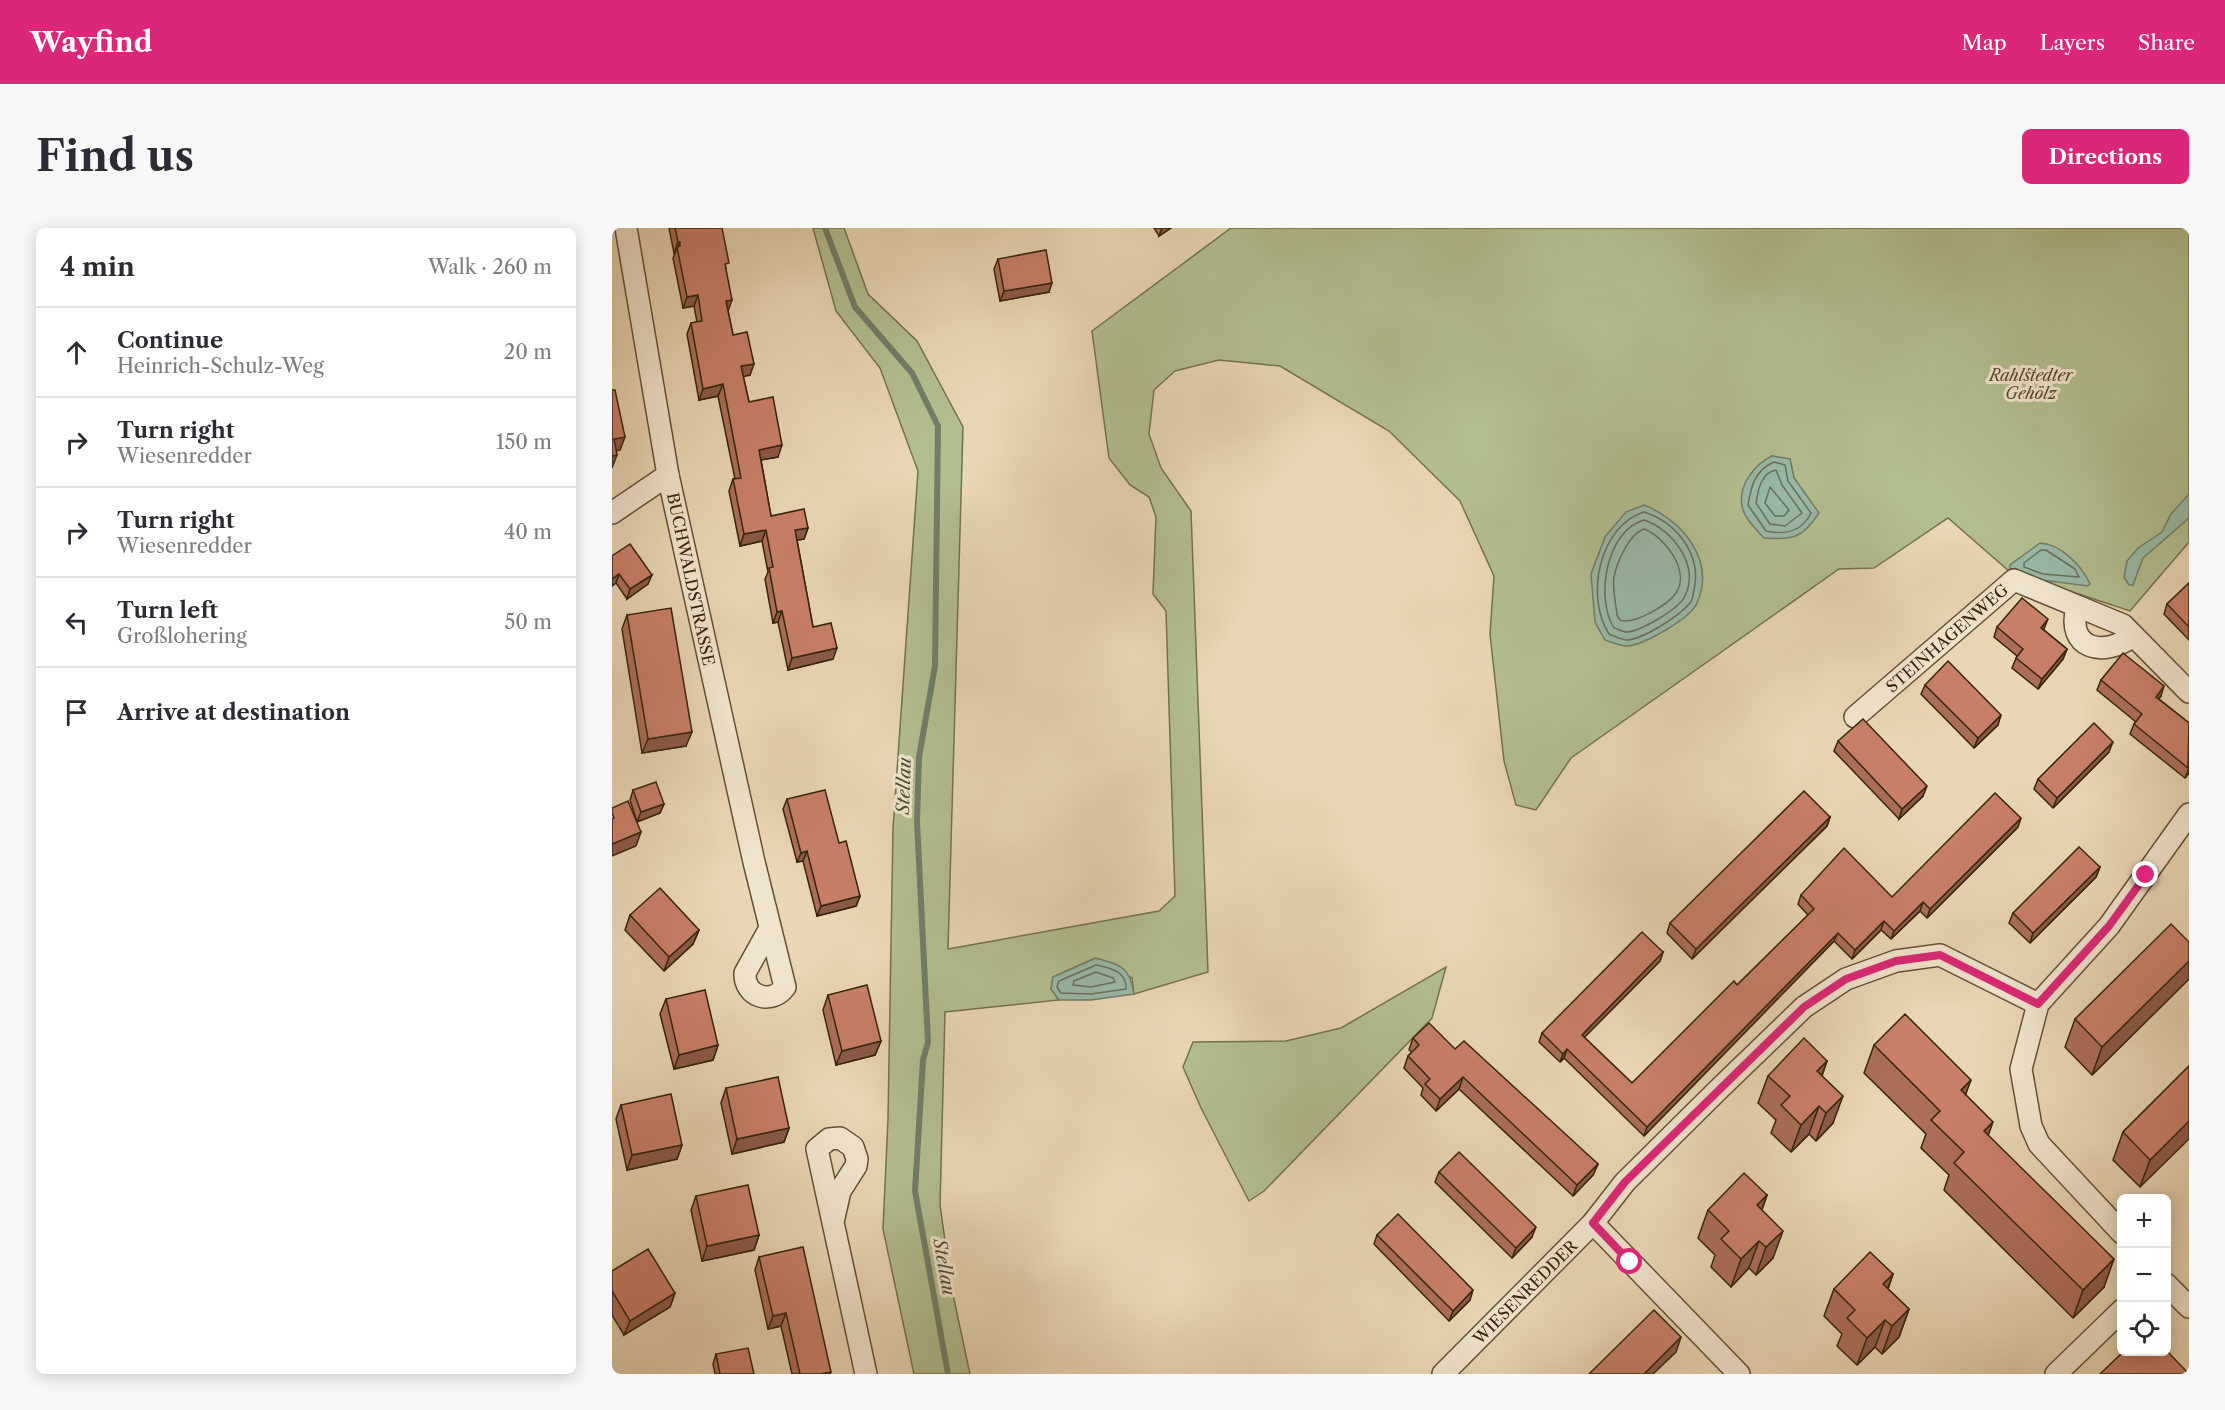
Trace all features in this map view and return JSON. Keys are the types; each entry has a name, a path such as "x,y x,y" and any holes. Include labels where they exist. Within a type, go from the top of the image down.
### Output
{"street":[{"name":"BUCHWALDSTRASSE","path":"626,228 668,475 770,928"},
{"path":"612,513 668,475"},
{"name":"STEINHAGENWEG","path":"1855,717 2014,580 2123,625 2189,692"},
{"path":"2077,606 2076,630 2086,644 2093,648 2110,647 2133,636"},
{"path":"2117,1229 2039,1144 2031,1126 2021,1069 2038,1004 2109,926 2189,814"},
{"name":"WIESENREDDER","path":"1443,1374 1593,1223 1625,1182 1796,1015 1846,979 1896,961 1940,955 2038,1004"},
{"path":"833,1222 866,1374"},
{"path":"1593,1223 1739,1374"},
{"path":"2171,1289 2189,1307"},
{"path":"2056,1374 2117,1314"}],"green space":[{"name":"Rahlstedter Gehölz","path":"813,228 844,228 868,294 917,341 963,427 948,949 1159,911 1175,896 1166,611 1153,594 1156,517 1149,497 1130,485 1109,458 1092,331 1231,228 2189,228 2189,542 2130,611 2009,571 1948,518 1874,568 1839,569 1571,758 1536,810 1516,805 1504,761 1490,634 1494,576 1460,501 1389,431 1280,366 1219,360 1175,371 1154,390 1149,434 1161,468 1191,511 1208,972 1134,994 1132,978 1095,958 1053,977 1051,989 1059,1000 945,1012 940,1205 952,1290 970,1374 914,1374 883,1229 888,1119 893,828 918,471 880,368 836,311","holes":["1772,456 1790,460 1794,478 1819,514"]},
{"path":"1446,967 1432,1018 1264,1191 1249,1201 1201,1108 1183,1067 1193,1042 1286,1041 1341,1028"}],"water":[{"path":"1772,456 1790,459 1794,478 1819,513 1802,533 1789,538 1764,538 1748,519 1742,506 1741,498 1749,476 1760,464"},
{"path":"2189,494 2189,518 2143,558 2133,585 2129,585 2124,577 2127,561 2138,548 2162,532 2171,514"},
{"path":"1644,505 1671,521 1692,544 1699,557 1702,587 1693,609 1677,623 1644,641 1624,646 1605,640 1595,622 1591,574 1605,537 1626,512"},
{"path":"2040,543 2056,547 2070,557 2082,570 2090,584 2088,586 2042,580 2010,569 2010,565"},
{"path":"1096,958 1123,968 1130,978 1134,994 1091,1000 1059,1000 1051,989 1053,977"}],"building":[{"path":"675,228 722,228 729,263 725,264 732,300 726,301 733,335 747,332 754,364 741,366 749,402 773,397 782,445 759,450 771,516 804,509 808,528 795,530 813,627 831,623 837,648 792,658 782,611 777,612 769,568 773,567 766,530 744,534 733,479 741,478 723,384 703,389 691,323 702,321 698,295 687,297 677,247 680,246 680,242 678,242"},
{"path":"1046,250 1052,283 1004,291 998,259"},
{"path":"612,390 615,390 625,437 614,439 617,455 612,456"},
{"path":"630,544 652,575 630,589 619,574 612,579 612,556"},
{"path":"2189,583 2189,627 2167,604"},
{"path":"2022,598 2048,619 2041,628 2067,649 2042,679 2016,658 2023,649 1997,627"},
{"path":"671,608 692,732 648,739 627,615"},
{"path":"2123,653 2164,686 2156,697 2189,723 2188,768 2134,724 2142,714 2101,680"},
{"path":"1948,661 2001,715 1978,738 1925,685"},
{"path":"1863,719 1927,786 1902,809 1838,741"},
{"path":"2094,723 2113,742 2057,798 2038,779"},
{"path":"656,782 664,804 641,812 633,790"},
{"path":"825,790 839,843 846,841 860,896 821,906 807,851 801,853 787,799"},
{"path":"1804,791 1830,817 1696,949 1670,923"},
{"path":"1995,793 2021,818 1930,909 1923,902 1894,931 1884,921 1855,950 1838,933 1647,1127 1567,1049 1563,1054 1542,1033 1642,932 1663,952 1582,1035 1632,1083 1734,981 1737,985 1814,909 1801,895 1844,848 1892,897"},
{"path":"628,801 641,832 612,844 612,819 614,818 612,808"},
{"path":"2079,847 2100,867 2033,933 2013,913"},
{"path":"660,888 699,930 669,957 630,915"},
{"path":"2171,924 2189,942 2189,961 2102,1047 2075,1019"},
{"path":"867,985 881,1041 842,1051 828,995"},
{"path":"705,990 718,1045 679,1055 666,999"},
{"path":"1905,1014 1971,1080 1961,1090 1993,1122 1984,1131 2114,1259 2083,1290 1954,1163 1964,1152 1931,1120 1940,1111 1874,1045"},
{"path":"1429,1023 1455,1049 1464,1041 1598,1164 1577,1185 1463,1077 1440,1099 1425,1084 1430,1079 1408,1056 1419,1045 1413,1038"},
{"path":"1804,1038 1827,1061 1817,1071 1843,1096 1826,1113 1819,1106 1801,1125 1781,1105 1790,1096 1768,1076"},
{"path":"2189,1066 2189,1121 2150,1160 2123,1132"},
{"path":"778,1077 789,1128 737,1139 726,1088"},
{"path":"671,1094 682,1145 632,1155 621,1105"},
{"path":"1459,1152 1536,1227 1516,1248 1439,1172"},
{"path":"1744,1173 1767,1195 1757,1205 1783,1231 1766,1247 1759,1241 1741,1259 1721,1239 1729,1231 1708,1210"},
{"path":"748,1185 759,1235 707,1246 696,1196"},
{"path":"1398,1214 1473,1290 1453,1311 1377,1235"},
{"path":"803,1247 831,1372 821,1374 800,1374 786,1313 773,1316 759,1257"},
{"path":"648,1249 675,1293 630,1321 612,1291 612,1271"},
{"path":"1870,1252 1893,1274 1883,1284 1909,1309 1892,1326 1885,1320 1867,1338 1847,1318 1855,1310 1834,1289"},
{"path":"1654,1310 1681,1337 1644,1374 1589,1374"},
{"path":"748,1348 754,1374 720,1374 716,1354"},
{"path":"2171,1355 2189,1374 2100,1374 2119,1356"}],"waterway":[{"name":"Stellau","path":"825,228 855,307 912,373 938,426 935,666 919,757 917,822 928,1042 923,1060 915,1191 948,1374"}],"route":[{"path":"1630,1262 1593,1223 1625,1182 1804,1007 1846,979 1896,961 1940,955 2038,1004 2109,926 2146,875"}]}
